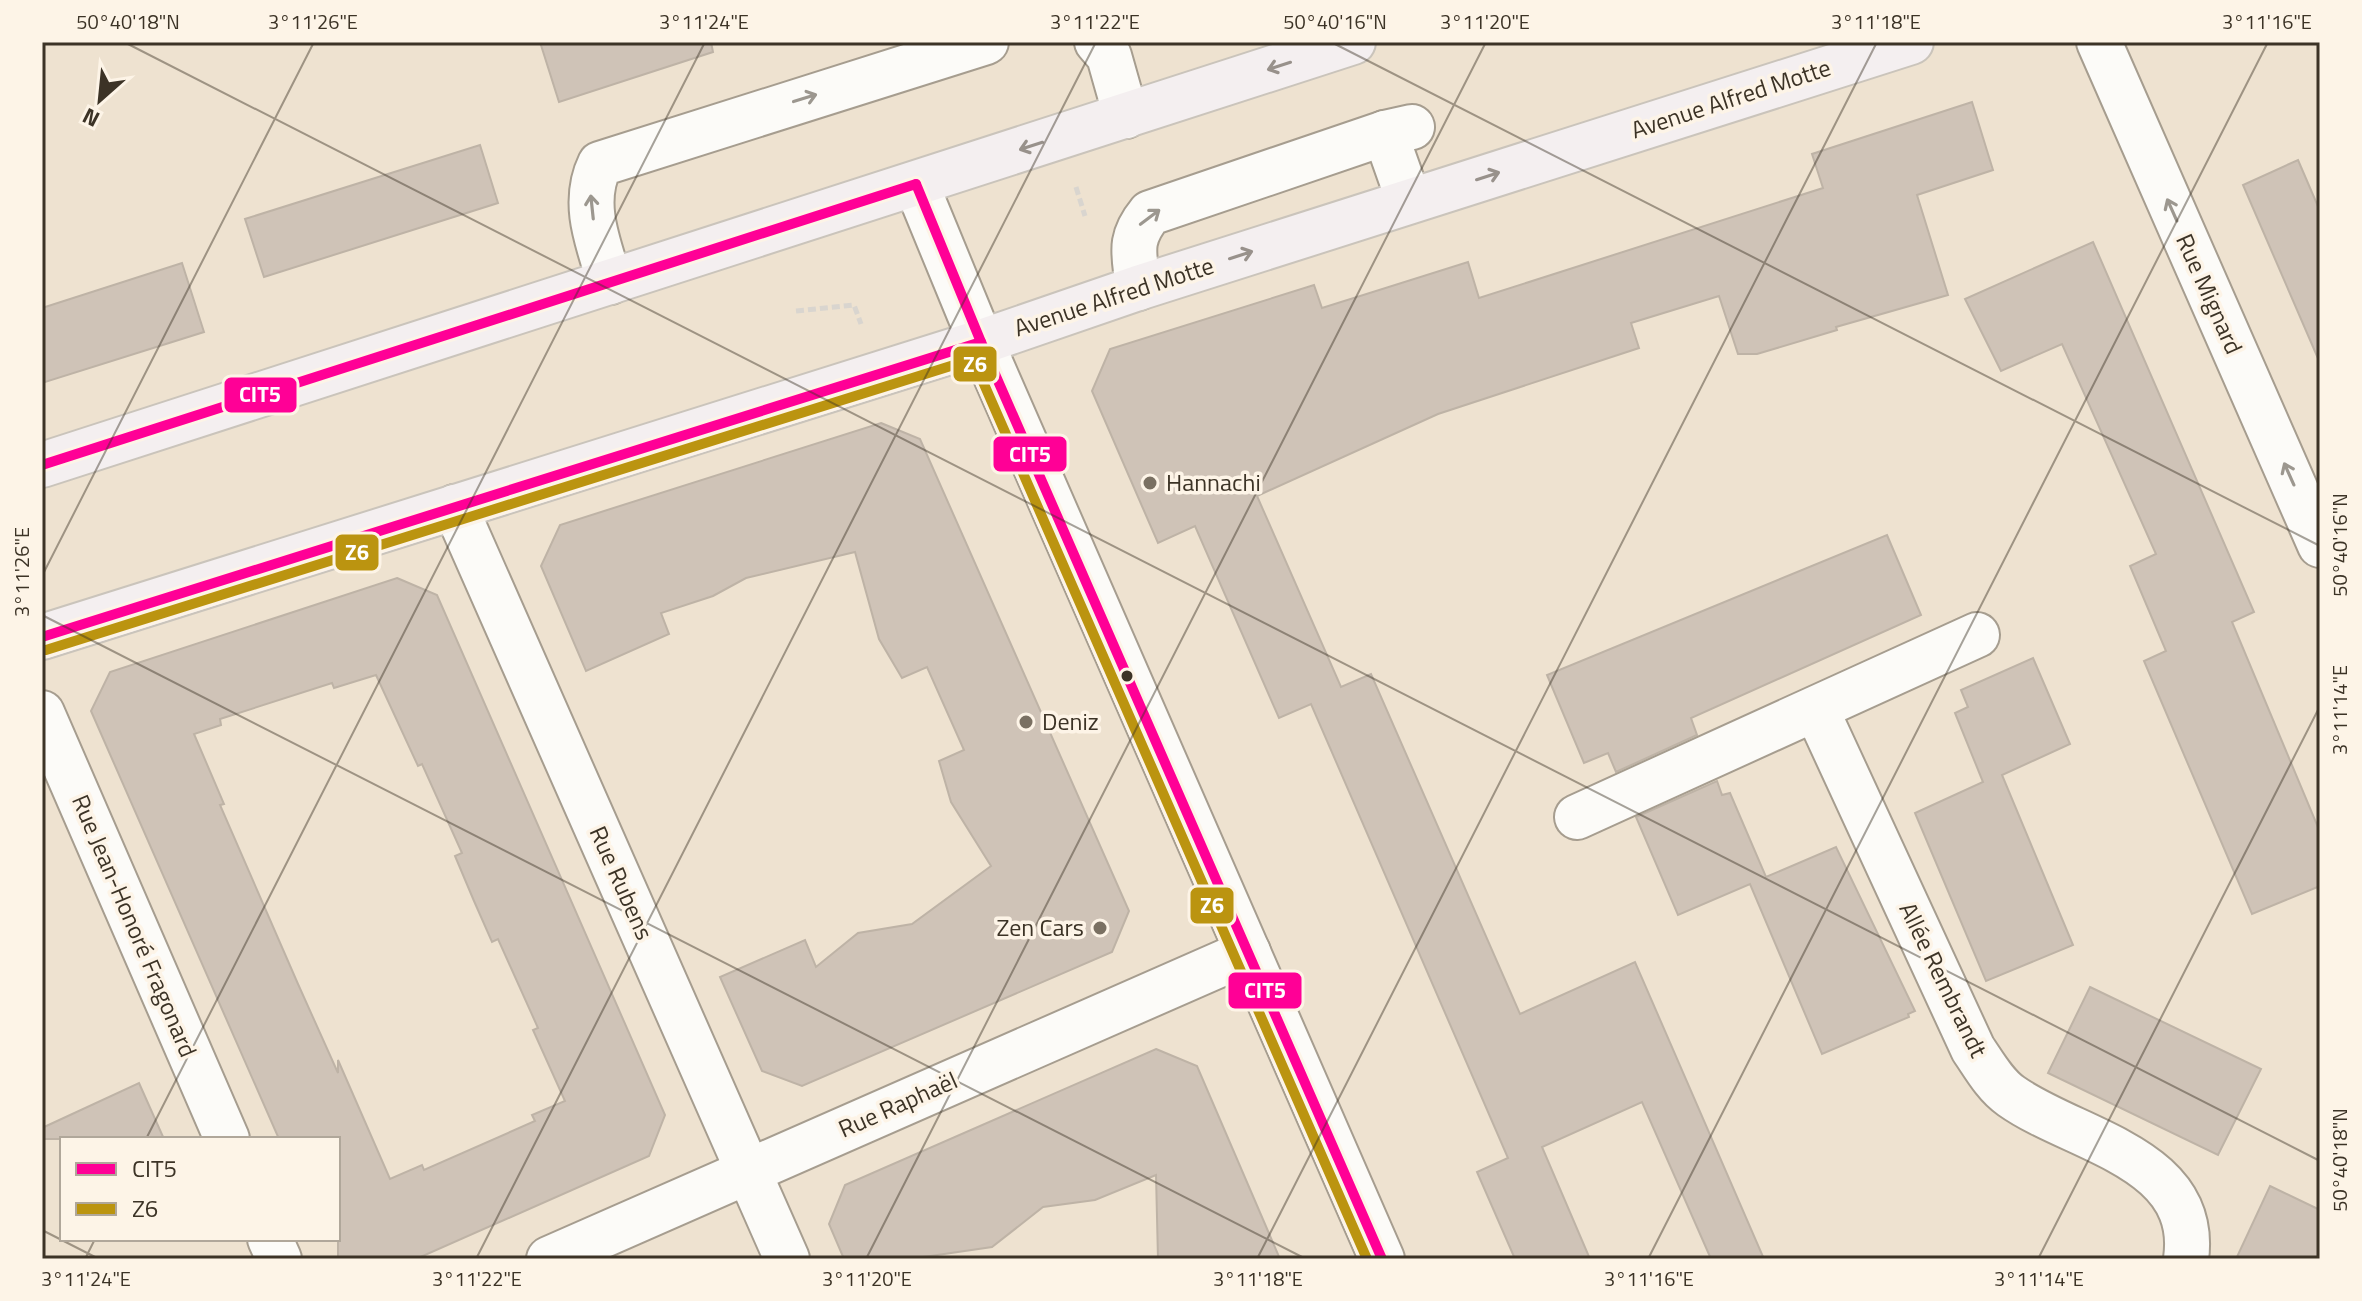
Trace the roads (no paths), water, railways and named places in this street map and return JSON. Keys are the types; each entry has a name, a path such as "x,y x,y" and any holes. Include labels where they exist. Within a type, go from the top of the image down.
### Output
{"main road":[{"path":"42,465 1353,42"},
{"name":"Avenue Alfred Motte","path":"42,637 981,342 1138,288 1911,42"}],"street":[{"path":"610,282 595,233 590,197 600,164 986,42"},
{"path":"1097,42 1109,56 1126,116"},
{"name":"Rue Mignard","path":"2099,42 2320,545"},
{"path":"1138,288 1133,241 1150,213 1399,130 1409,201"},
{"path":"916,184 981,342 1382,1259"},
{"name":"Rue Rubens","path":"455,507 787,1259"},
{"path":"1577,817 1977,635"},
{"name":"Allée Rembrandt","path":"1816,709 1973,1049 1989,1073 2007,1094 2036,1113 2135,1160 2158,1177 2175,1197 2185,1223 2186,1259"},
{"name":"Rue Jean-Honoré Fragonard","path":"42,713 226,1137"},
{"name":"Rue Raphaël","path":"549,1259 1248,952"}],"place":[{"name":"Hannachi","path":"1150,483"},
{"name":"Deniz","path":"1026,722"},
{"name":"Zen Cars","path":"1100,928"}]}
